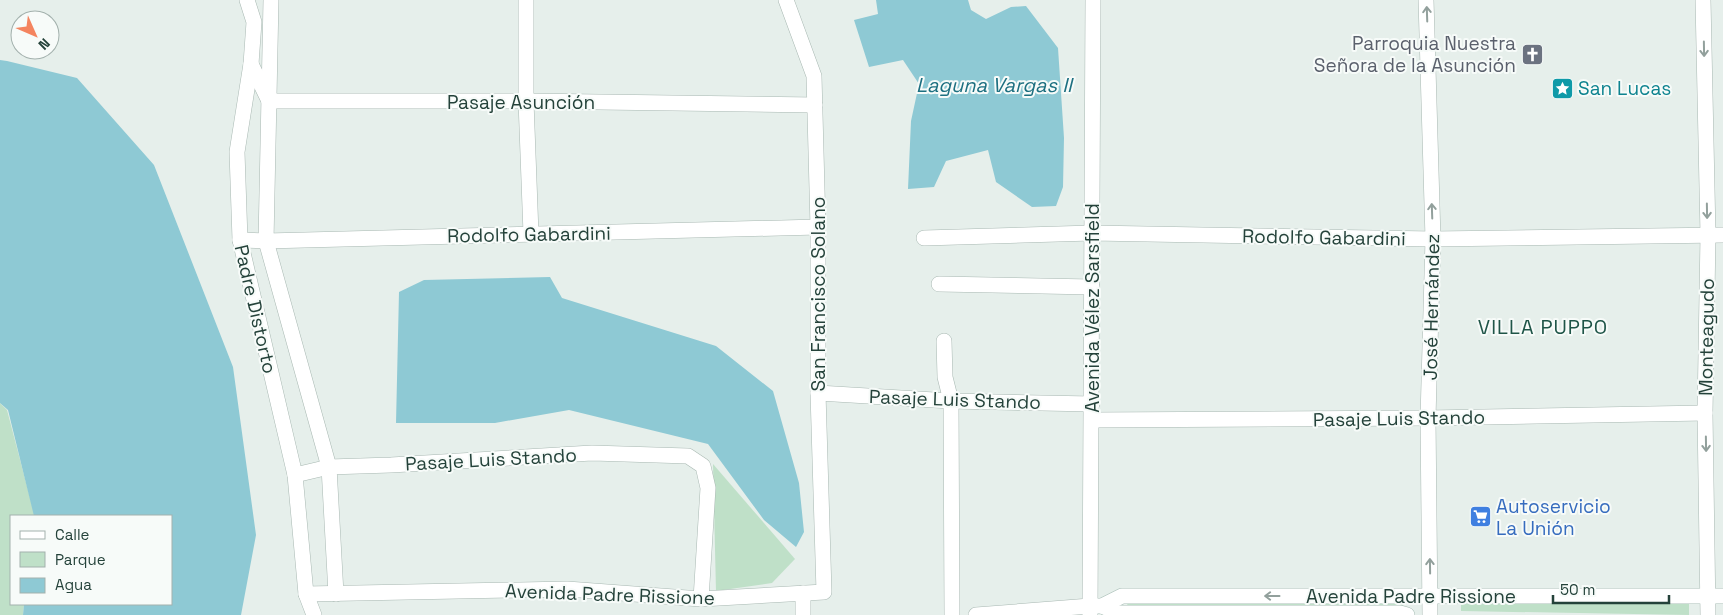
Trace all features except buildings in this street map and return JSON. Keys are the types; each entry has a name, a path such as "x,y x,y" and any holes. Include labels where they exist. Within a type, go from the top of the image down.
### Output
{"street":[{"name":"Padre Distorto","path":"247,0 254,22 251,64 237,152 240,240 295,475 306,594 314,615"},
{"name":"Padre Distorto","path":"271,0 266,241 329,467 336,594"},
{"path":"526,0 526,101 531,234"},
{"name":"San Francisco Solano","path":"786,0 814,76 818,227 818,393 824,592"},
{"name":"Avenida Vélez Sarsfield","path":"1093,0 1092,420 1094,609"},
{"name":"José Hernández","path":"1426,0 1433,238 1428,418 1430,615"},
{"name":"Monteagudo","path":"1703,0 1715,235 1705,413 1708,615"},
{"path":"251,64 269,101"},
{"name":"Pasaje Asunción","path":"269,101 526,101 815,105"},
{"name":"Rodolfo Gabardini","path":"240,240 266,241 818,227"},
{"name":"Rodolfo Gabardini","path":"924,238 1092,233 1433,238 1715,235"},
{"path":"939,284 1092,287"},
{"path":"944,341 945,377 951,401 952,615"},
{"name":"Pasaje Luis Stando","path":"818,393 951,401 1092,404"},
{"name":"Pasaje Luis Stando","path":"1092,420 1428,418 1705,413"},
{"name":"Pasaje Luis Stando","path":"295,475 329,467 592,453 688,456 703,466 708,488 701,599"},
{"name":"Avenida Padre Rissione","path":"306,594 567,589 701,599 824,592"},
{"path":"803,593 803,615"},
{"name":"Avenida Padre Rissione","path":"1094,609 1122,596 1723,596"},
{"name":"Avenida Padre Rissione","path":"976,615 1094,609 1117,613 1400,613 1407,615"}],"green space":[{"path":"0,403 7,410 34,515 10,515 10,605 24,605 23,615 0,615"},
{"path":"713,464 795,559 772,583 716,591"},
{"path":"1128,601 1403,602 1403,607 1127,606"},
{"path":"1689,603 1689,615 1461,611 1461,604"}],"water":[{"name":"Laguna Vargas II","path":"876,0 968,0 971,10 986,19 1011,7 1026,6 1058,48 1064,138 1063,187 1056,206 1032,207 996,182 988,150 946,161 934,187 908,189 911,121 919,84 903,60 869,67 854,20 878,14"},
{"path":"0,60 77,78 154,165 233,367 256,535 241,615 23,615 24,605 172,605 172,515 34,515 8,410 0,403"},
{"path":"550,277 562,298 716,346 773,391 799,483 804,532 796,547 764,520 708,444 569,410 495,423 396,423 399,292 424,280"}],"place":[{"name":"Parroquia Nuestra Señora de la Asunción","path":"1532,54"},
{"name":"San Lucas","path":"1562,88"},
{"name":"Autoservicio La Unión","path":"1480,517"}],"district":[{"name":"VILLA PUPPO","path":"1543,327"}]}
